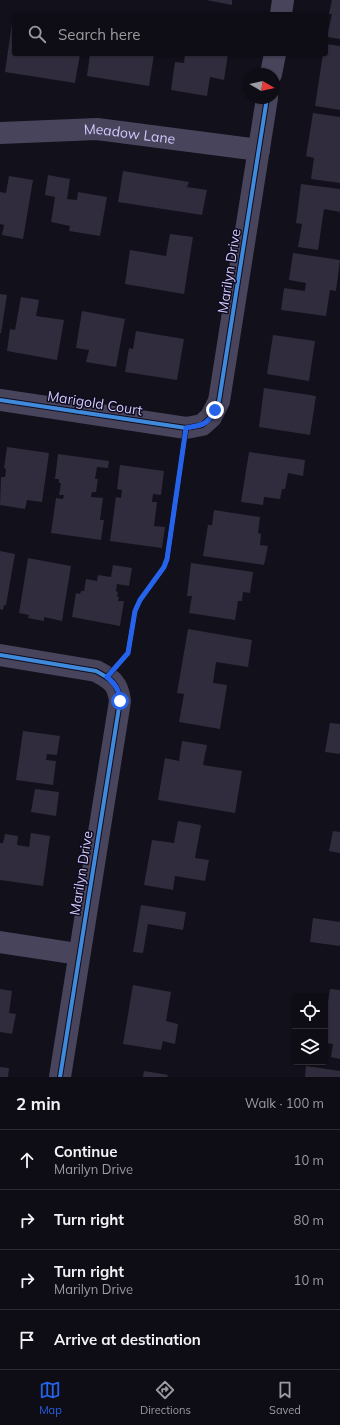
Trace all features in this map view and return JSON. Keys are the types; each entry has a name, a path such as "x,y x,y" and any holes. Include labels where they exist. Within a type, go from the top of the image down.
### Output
{"street":[{"path":"281,12 283,0"},
{"path":"272,68 274,56"},
{"name":"Marilyn Drive","path":"186,428 202,426 211,417 219,401 266,104"},
{"name":"Meadow Lane","path":"0,133 97,129 259,150"},
{"name":"Marigold Court","path":"0,400 186,428"},
{"name":"Marilyn Drive","path":"0,655 96,671 116,684 119,692 120,701 78,954 60,1077"},
{"path":"0,942 78,954"}],"building":[{"path":"206,0 232,0 232,5"},
{"path":"332,0 340,0 340,39 328,37 332,14 329,14"},
{"path":"12,23 12,56 80,56 75,83 5,72"},
{"path":"328,44 340,46 340,110 315,106 323,56 328,56"},
{"path":"90,56 154,56 149,86 87,76"},
{"path":"185,56 228,56 224,80 210,77 207,96 171,90 175,62 184,63"},
{"path":"313,113 340,117 340,183 311,179 314,158 306,156"},
{"path":"123,171 189,182 187,187 207,190 202,215 118,202"},
{"path":"48,175 70,179 67,199 77,200 78,192 107,197 100,236 69,231 70,226 51,222 55,197 45,195"},
{"path":"9,176 33,180 23,239 2,235 4,225 0,224 0,192 6,193"},
{"path":"301,184 340,189 340,212 324,209 318,250 298,247 302,224 296,223"},
{"path":"170,234 193,237 184,294 125,284 130,250 166,256"},
{"path":"293,253 340,260 336,291 330,290 326,316 281,310 284,288 305,291 306,283 289,280"},
{"path":"0,294 7,295 1,333 0,333"},
{"path":"21,297 39,300 36,316 64,320 57,360 7,351 10,329 15,330"},
{"path":"82,311 125,319 116,367 86,362 89,350 76,348"},
{"path":"136,331 184,339 177,380 125,372 129,348 133,349"},
{"path":"273,335 315,341 309,381 267,374"},
{"path":"264,388 316,396 310,435 259,427"},
{"path":"7,447 49,453 42,502 27,500 25,509 0,505 1,477 5,477 6,469 4,468"},
{"path":"249,452 305,460 303,476 288,473 285,489 282,489 280,499 264,497 263,505 241,502"},
{"path":"58,454 109,461 108,468 97,467 95,479 98,479 96,492 92,492 91,497 103,498 100,520 104,520 101,540 51,533 56,498 63,499 64,495 59,495 61,483 59,483 59,479 55,479"},
{"path":"120,465 164,471 161,495 153,494 152,502 157,502 154,526 165,527 162,548 110,541 116,497 121,498 122,490 117,489"},
{"path":"214,510 260,517 258,533 261,534 260,545 268,546 264,565 203,556 208,525 212,525"},
{"path":"0,551 15,554 6,605 4,605 3,610 0,609"},
{"path":"28,558 71,566 62,621 44,617 44,621 28,618 29,615 19,613"},
{"path":"191,563 253,572 250,593 243,592 242,601 238,601 235,620 189,613 192,596 187,596"},
{"path":"113,565 132,568 129,586 117,584 116,591 118,592 117,597 119,597 118,601 124,601 120,626 72,617 76,593 80,594 81,591 84,591 86,579 97,581 98,575 111,577"},
{"path":"188,629 252,640 248,667 216,662 213,683 227,685 220,729 179,722 184,694 177,693"},
{"path":"330,723 340,724 340,754 325,752"},
{"path":"23,731 60,736 57,755 47,754 46,760 56,761 53,785 16,780"},
{"path":"182,741 207,745 203,765 242,771 235,813 158,800 165,758 179,761"},
{"path":"35,789 59,792 56,816 31,812"},
{"path":"178,821 201,825 195,858 209,860 205,881 175,876 173,890 144,885 152,840 174,843"},
{"path":"333,831 340,832 340,853 329,851"},
{"path":"31,833 50,836 43,886 0,880 0,843 3,843 5,834 18,836 17,845 29,847"},
{"path":"141,905 186,912 183,930 148,924 143,953 133,952"},
{"path":"313,918 340,922 340,946 310,942"},
{"path":"133,985 171,992 166,1021 178,1024 175,1044 163,1041 161,1050 123,1044"},
{"path":"0,989 12,991 9,1013 16,1014 12,1034 0,1032"},
{"path":"330,989 340,990 340,1059 331,1057 333,1044 328,1043 328,1002"},
{"path":"306,1066 340,1071 340,1077 305,1077"},
{"path":"0,1067 9,1068 8,1077 0,1077"},
{"path":"144,1071 168,1075 167,1077 143,1077"}],"cycle path":[{"path":"0,400 186,428 202,425 211,417 219,401 266,104"},
{"path":"107,677 128,653 135,611 140,600 164,567 167,559 186,428"},
{"path":"0,655 96,671 113,682 118,690 120,701 60,1077"}],"route":[{"path":"120,701 116,684 107,677 128,653 135,611 140,600 164,567 167,559 186,428 202,426 211,417 215,410"}]}
